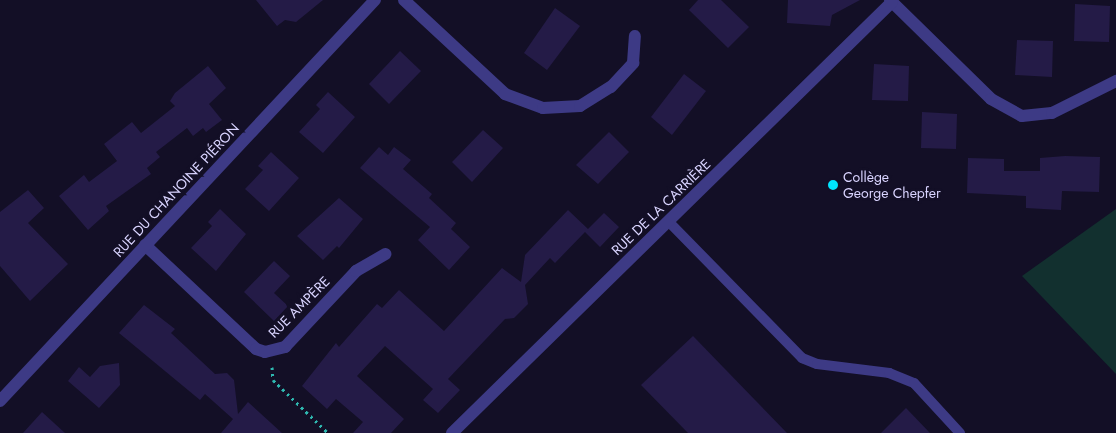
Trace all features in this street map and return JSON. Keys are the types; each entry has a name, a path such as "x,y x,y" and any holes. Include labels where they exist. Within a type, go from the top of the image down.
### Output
{"street":[{"name":"RUE DU CHANOINE PIÉRON","path":"0,401 375,0"},
{"path":"404,0 505,94 543,108 580,106 611,88 633,63 635,36"},
{"path":"891,1 991,98 1022,116 1052,113 1116,81"},
{"name":"RUE DE LA CARRIÈRE","path":"452,433 891,1"},
{"name":"RUE AMPÈRE","path":"145,245 256,348 272,352 285,347 356,271 386,254"}],"lane":[{"path":"668,221 802,358 818,364 889,373 914,383 960,433"}],"path":[{"path":"272,352 273,380 328,433"}],"green space":[{"path":"1116,209 1116,374 1022,276"}],"building":[{"path":"256,0 323,0 296,22 285,20 277,26"},
{"path":"698,0 721,0 749,27 728,48 689,10"},
{"path":"788,0 860,0 832,15 830,26 787,23"},
{"path":"1075,4 1110,6 1109,42 1074,41"},
{"path":"555,8 580,26 547,70 524,53"},
{"path":"1017,40 1053,41 1052,77 1015,75"},
{"path":"400,51 421,71 389,104 369,84"},
{"path":"874,64 909,66 908,101 872,100"},
{"path":"208,66 226,88 209,104 222,120 206,132 203,128 193,136 187,128 156,152 160,157 147,168 151,174 106,206 109,211 88,230 59,196 84,175 89,182 117,161 104,144 132,122 141,133 175,106 170,101 175,93"},
{"path":"684,74 706,91 672,135 651,117"},
{"path":"328,92 355,117 323,153 299,132 320,109 316,105"},
{"path":"922,112 957,114 956,149 921,148"},
{"path":"483,130 503,148 472,182 452,162"},
{"path":"609,132 629,152 598,184 576,165"},
{"path":"379,147 388,155 394,147 411,160 403,169 432,194 429,198 456,223 451,229 470,247 449,270 418,240 430,227 360,168"},
{"path":"271,152 299,178 269,211 245,189 263,170 258,166"},
{"path":"1065,156 1100,157 1099,192 1062,191 1061,210 1026,208 1026,196 967,193 968,158 1004,159 1004,171 1040,171 1040,158"},
{"path":"28,190 44,208 28,223 68,264 30,301 0,266 0,212"},
{"path":"339,198 363,219 339,248 337,246 323,260 297,236"},
{"path":"220,209 246,234 216,271 191,248 212,226 208,222"},
{"path":"568,210 588,229 555,263 550,258 525,285 528,304 514,318 505,319 448,379 460,390 438,413 423,400 433,389 385,346 357,376 404,419 391,433 353,433 363,422 336,399 327,409 302,386 336,343 339,347 377,304 382,308 399,290 444,331 502,268 521,282 525,255"},
{"path":"604,213 619,227 600,247 585,232"},
{"path":"274,261 290,276 274,293 288,306 274,321 244,292"},
{"path":"144,305 175,329 171,333 215,374 227,373 234,380 238,414 248,402 282,433 221,433 233,419 205,394 200,400 119,333"},
{"path":"693,336 787,433 688,433 641,385"},
{"path":"119,363 120,385 99,408 68,381 79,367 90,377 100,366"},
{"path":"906,408 930,433 881,433"},
{"path":"42,412 65,433 23,433"}],"place":[{"name":"Collège George Chepfer","path":"833,185"}]}
